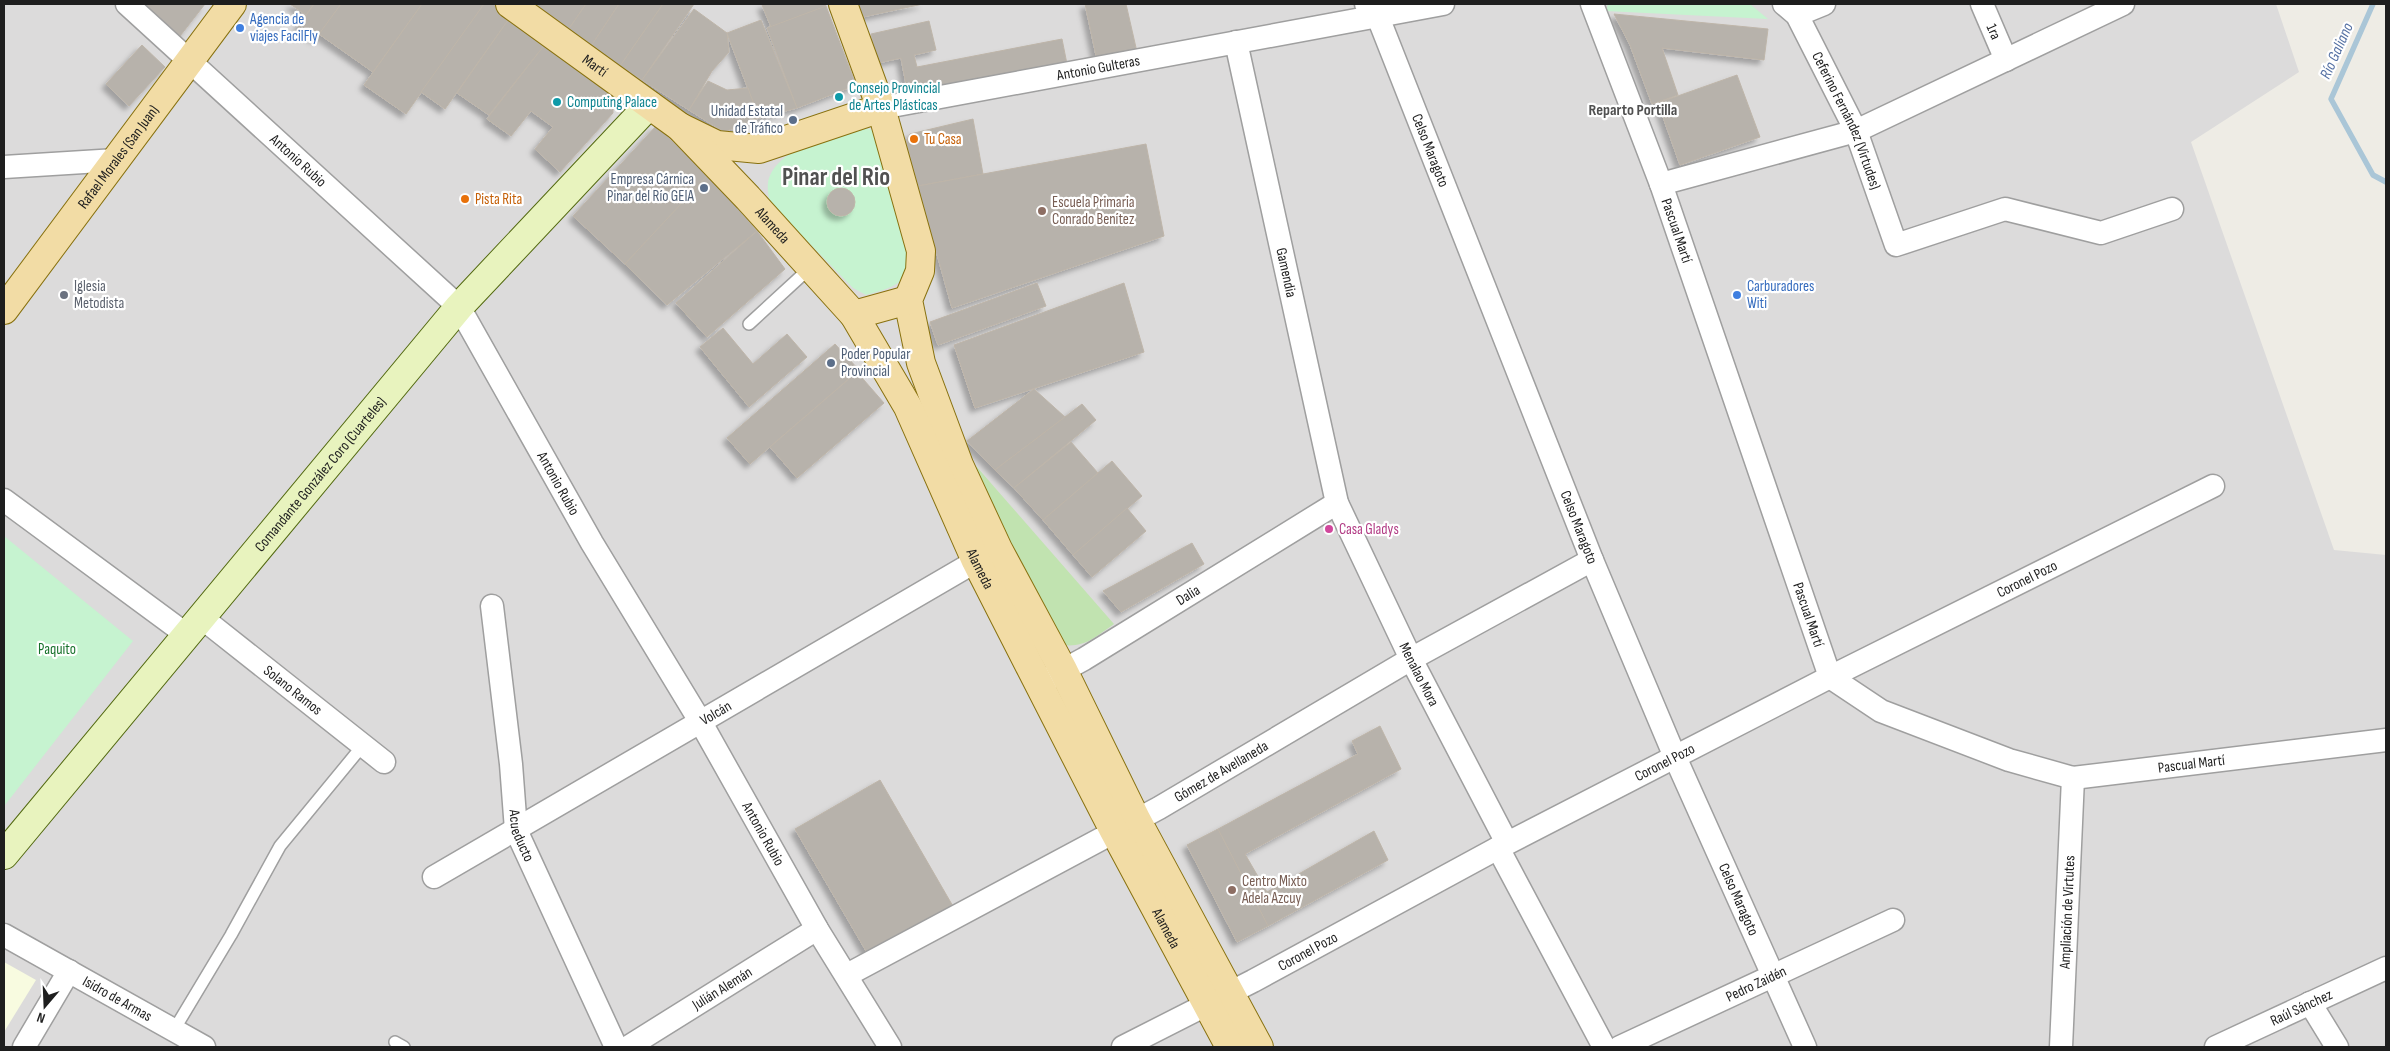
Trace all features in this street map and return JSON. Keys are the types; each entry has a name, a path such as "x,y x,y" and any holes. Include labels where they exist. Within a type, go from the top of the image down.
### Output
{"main road":[{"name":"Rafael Morales (San Juan)","path":"4,310 232,4"},
{"name":"Martí","path":"510,4 680,126"},
{"path":"843,4 881,108 921,251 920,271 908,300 854,315"},
{"name":"Antonio Gulteras","path":"680,126 717,145 759,149 881,108"},
{"name":"Alameda","path":"680,126 854,315 908,407 987,555 1063,670 1125,825"},
{"path":"748,198 747,169 759,149"},
{"name":"Alameda","path":"908,300 921,363 959,465 987,555 1039,684 1125,825 1218,997 1259,1047"},
{"name":"Alameda","path":"1218,997 1230,1047"}],"street":[{"name":"Antonio Rubio","path":"127,4 191,60 459,307 592,543 700,721 817,929 890,1047"},
{"name":"Antonio Gulteras","path":"881,108 1236,42 1372,10 1444,4"},
{"name":"Pascual Martí","path":"1592,4 1661,184 1830,677 1881,711 2008,760 2073,778 2386,740"},
{"path":"1790,9 1824,4"},
{"name":"1ra","path":"1982,4 2006,60"},
{"path":"1661,184 1856,131 2123,4"},
{"name":"Ceferino Fernández (Virtudes)","path":"1790,9 1856,131 1896,245 2005,209 2101,233 2172,209"},
{"name":"Celso Maragoto","path":"1372,10 1592,560 1675,757 1805,1047"},
{"name":"Gamendia","path":"1236,42 1337,503"},
{"name":"Comandante González Coro (Cuarteles)","path":"4,854 459,307 649,105"},
{"path":"4,167 116,160"},
{"name":"Coronel Pozo","path":"1123,1047 1503,846 1830,677 2213,486"},
{"name":"Solano Ramos","path":"4,500 195,626 361,742 384,762"},
{"name":"Menalao Mora","path":"1337,503 1411,659 1604,1047"},
{"name":"Dalia","path":"1039,684 1337,503"},
{"name":"Volcán","path":"434,878 987,555"},
{"name":"Gómez de Avellaneda","path":"847,975 1125,825 1411,659 1592,560"},
{"name":"Acueducto","path":"492,606 511,764 516,830 616,1047"},
{"name":"Ampliación de Virtutes","path":"2061,1047 2073,778"},
{"name":"Pedro Zaidén","path":"1620,1047 1893,920"},
{"name":"Julián Alemán","path":"628,1047 817,929"},
{"name":"Isidro de Armas","path":"4,935 204,1047"},
{"name":"Raúl Sánchez","path":"2216,1047 2386,968"},
{"path":"24,1047 69,971"},
{"path":"2310,1003 2337,1047"}],"lane":[{"path":"749,324 811,267"},
{"path":"174,1030 280,846 359,750 361,742"}],"shaded area":[{"path":"4,4 2276,4 2299,72 2191,142 2334,550 2386,555 2386,1047 4,1047"},
{"path":"4,962 36,980 4,1032"}],"green space":[{"path":"1608,4 1750,4 1768,19 1606,11"},
{"path":"853,127 870,129 880,137 911,269 897,284 866,295 853,288 770,203 768,190 768,183 772,172 790,154 816,141"},
{"path":"976,466 1114,624 1087,642 1073,645 1055,644 980,485"},
{"name":"Paquito","path":"4,536 133,641 5,805 4,804"}],"building":[{"path":"137,4 205,4 177,40"},
{"path":"290,4 314,4 306,15"},
{"path":"314,4 341,4 316,39 298,27"},
{"path":"341,4 422,4 373,72 319,34"},
{"path":"422,4 484,4 406,114 364,85"},
{"path":"484,4 493,4 511,16 445,109 421,92"},
{"path":"539,4 586,4 568,30 536,9"},
{"path":"586,4 619,4 591,46 568,30"},
{"path":"619,4 663,4 620,66 591,46"},
{"path":"663,4 694,4 642,80 620,66"},
{"path":"825,4 826,6 771,27 762,5"},
{"path":"854,4 923,4 858,18"},
{"path":"1085,4 1126,4 1137,52 1097,60"},
{"path":"826,6 856,85 797,108 767,28"},
{"path":"694,9 727,33 729,52 712,71 689,110 642,80"},
{"path":"1614,14 1768,29 1764,60 1662,48 1678,95 1652,104 1630,45"},
{"path":"511,16 546,43 489,115 457,93"},
{"path":"761,20 797,108 759,118 727,33"},
{"path":"929,21 936,50 914,55 917,67 1062,39 1067,64 908,95 901,58 878,63 871,34"},
{"name":"Computing Palace","path":"546,43 613,94 613,113 560,172 535,149 553,127 531,111 511,136 487,119"},
{"path":"142,45 165,67 129,106 106,84"},
{"path":"1737,75 1760,137 1680,165 1658,103"},
{"path":"708,81 727,90 748,88 759,118 724,132 689,110"},
{"path":"973,119 983,174 918,186 906,141 910,134"},
{"path":"656,126 709,174 625,264 573,216"},
{"name":"Escuela Primaria Conrado Benítez","path":"1146,144 1164,236 952,308 918,186"},
{"path":"709,174 757,231 667,305 625,264"},
{"path":"841,188 851,192 855,202 851,212 841,216 831,212 827,202 831,192"},
{"path":"757,231 785,269 707,337 676,303"},
{"path":"1037,283 1046,306 938,345 930,322"},
{"path":"1124,283 1144,352 975,408 954,345"},
{"path":"723,328 753,364 787,334 807,357 749,407 700,347"},
{"path":"835,344 859,370 750,464 727,438"},
{"path":"857,372 884,403 797,478 770,447"},
{"path":"1034,389 1065,417 995,470 967,441"},
{"path":"1082,404 1096,420 1014,488 995,470"},
{"path":"1071,442 1098,473 1043,520 1014,488"},
{"path":"1112,461 1142,496 1073,555 1043,520"},
{"path":"1127,508 1146,531 1092,577 1073,555"},
{"path":"1192,543 1204,564 1121,612 1103,591"},
{"path":"1380,726 1401,769 1245,854 1267,892 1374,831 1388,860 1268,926 1218,829 1358,754 1352,741"},
{"path":"880,780 954,908 869,956 795,829"},
{"path":"1218,829 1268,926 1237,942 1187,845"}],"waterway":[{"name":"Río Galiano","path":"2373,4 2331,99 2373,175 2386,182"}],"place":[{"name":"Agencia de viajes FacilFly","path":"240,28"},
{"name":"Consejo Provincial de Artes Plásticas","path":"839,97"},
{"name":"Computing Palace","path":"557,102"},
{"name":"Unidad Estatal de Tráfico","path":"793,120"},
{"name":"Tu Casa","path":"914,139"},
{"name":"Empresa Cárnica Pinar del Río GEIA","path":"704,188"},
{"name":"Pista Rita","path":"465,199"},
{"name":"Escuela Primaria Conrado Benítez","path":"1042,211"},
{"name":"Iglesia Metodista","path":"64,295"},
{"name":"Carburadores Witi","path":"1737,295"},
{"name":"Poder Popular Provincial","path":"831,363"},
{"name":"Casa Gladys","path":"1329,529"},
{"name":"Centro Mixto Adela Azcuy","path":"1232,890"}],"district":[{"name":"Reparto Portilla","path":"1633,110"},
{"name":"Pinar del Rio","path":"836,177"}]}
